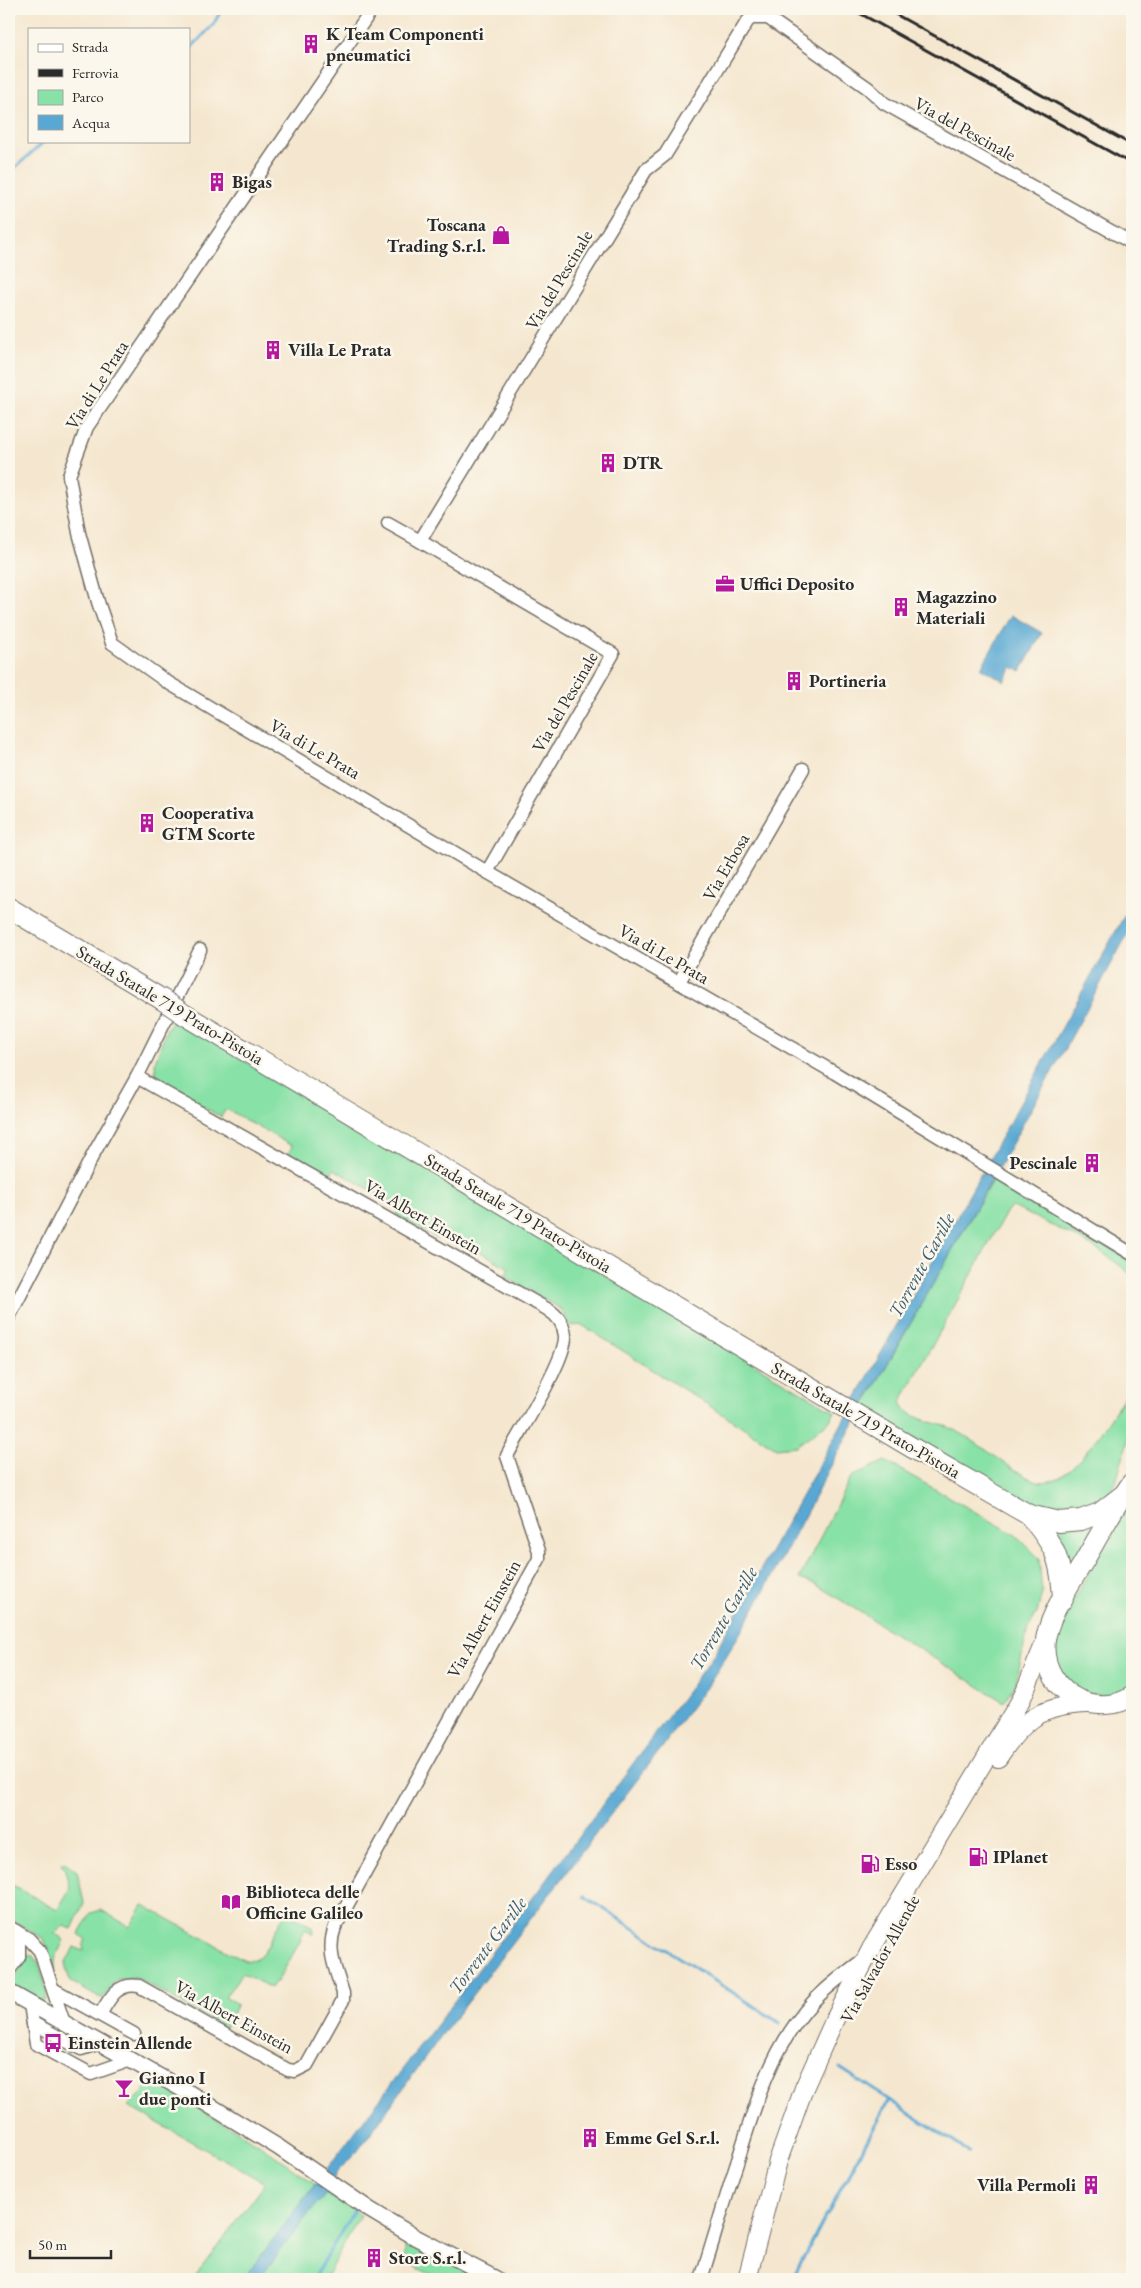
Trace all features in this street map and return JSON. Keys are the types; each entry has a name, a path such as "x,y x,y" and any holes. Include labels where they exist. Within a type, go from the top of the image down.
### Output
{"highway":[{"name":"Strada Statale 719 Prato-Pistoia","path":"9,908 807,1386 1029,1515"},
{"path":"1029,1515 1059,1522 1081,1520 1100,1513 1127,1489"},
{"path":"1029,1515 1049,1539 1060,1565 1063,1599"}],"main road":[{"name":"Via Salvador Allende","path":"747,2279 770,2188 804,2088 834,2021 866,1958 1022,1698 1044,1645 1049,1624 1127,1489"},
{"name":"Via Salvador Allende","path":"1044,1645 1049,1670 1058,1685 1069,1695 1088,1704"},
{"name":"Via Salvador Allende","path":"757,2279 779,2196 803,2119 839,2033 880,1956 976,1794 1015,1734 1034,1717 1050,1708 1066,1704 1109,1704 1127,1700 1132,1696"}],"street":[{"name":"Via di Le Prata","path":"372,9 87,427 69,476 78,533 112,643 154,674 487,872 679,982 976,1158 1132,1254"},
{"name":"Via del Pescinale","path":"487,872 613,654 420,541 646,170 664,155 735,38 751,18 768,18 868,88 884,103 1132,243"},
{"path":"388,523 420,541"},
{"name":"Via Erbosa","path":"679,982 803,770"},
{"path":"9,1317 94,1153 137,1077 200,950"},
{"name":"Via Albert Einstein","path":"100,2016 111,1995 118,1989 130,1984 139,1986 288,2070 295,2071 307,2065 343,2000 343,1993 330,1950 335,1927 539,1559 540,1551 506,1456 562,1356 565,1336 560,1320 546,1308 137,1077"},
{"path":"9,1970 19,1957 19,1941 12,1929"},
{"path":"12,1929 30,1939 40,1951 64,2023"},
{"name":"Via Salvador Allende","path":"701,2279 757,2098 771,2066 796,2023 811,2004 824,1991 866,1958"},
{"path":"53,1989 134,2034"},
{"path":"9,1993 131,2060 278,2147 370,2210 415,2237 496,2279"},
{"path":"30,2004 36,2044 91,2074 131,2060"},
{"path":"33,2023 81,2049 100,2043"}],"green space":[{"path":"174,1019 835,1412 829,1422 796,1446 776,1448 582,1325 571,1326 561,1309 505,1277 509,1268 443,1231 438,1239 396,1215 400,1207 334,1169 329,1177 288,1154 292,1146 226,1109 221,1117 163,1085 156,1077 155,1062 167,1028"},
{"path":"993,1179 1126,1256 1132,1263 1132,1276 1106,1255 1091,1246 1011,1207 1007,1211 901,1402 911,1414 957,1431 1021,1474 1035,1481 1047,1482 1063,1475 1082,1457 1101,1432 1132,1383 1132,1426 1116,1482 1109,1496 1098,1506 1073,1515 1037,1509 862,1409"},
{"path":"885,1461 1016,1535 1039,1558 1042,1593 1037,1613 1028,1629 1015,1686 1004,1702 815,1584 799,1579 851,1477"},
{"path":"1132,1498 1132,1686 1112,1694 1090,1694 1070,1684 1062,1676 1057,1666 1054,1647 1057,1628"},
{"path":"1098,1519 1068,1573 1047,1525"},
{"path":"63,1862 77,1871 84,1903 72,1929 64,1926 55,1933 64,1940 55,1959 55,1971 44,1939 9,1918 9,1883 57,1910 70,1889 64,1867 61,1865"},
{"path":"143,1905 245,1961 253,1960 260,1956 287,1913 313,1927 314,1934 305,1929 300,1937 301,1940 277,1982 271,1988 242,1973 225,1997 237,2004 225,2028 135,1977 116,1980 103,1998 97,1997 70,1981 65,1965 74,1947 84,1951 83,1944 86,1940 79,1934 91,1913 101,1910 130,1927"},
{"path":"34,1956 41,1972 46,1992 45,2001 40,2001 11,1985 10,1982 20,1970 26,1957"},
{"path":"149,2079 257,2143 360,2215 325,2279 193,2279 265,2183 128,2106 143,2093"},
{"path":"405,2240 480,2279 440,2279 405,2262"}],"water":[{"path":"1011,615 1042,633 1021,671 1012,667 1004,681 981,668"},
{"path":"1132,902 1132,926 1068,1044 851,1428 778,1567 719,1668 664,1745 444,2032 357,2152 337,2172 322,2200 317,2203 259,2279 243,2279 538,1891 711,1659"}],"waterway":[{"path":"190,49 213,25 222,9"},
{"path":"9,173 44,142"},
{"path":"584,1896 780,2023"},
{"path":"840,2068 969,2152"},
{"path":"792,2279 889,2100"},
{"path":"313,2279 355,2209"}],"railway":[{"path":"852,9 1132,164"},
{"path":"886,9 1132,145"}],"place":[{"name":"K Team Componenti pneumatici","path":"311,44"},
{"name":"Bigas","path":"217,182"},
{"name":"Toscana Trading S.r.l.","path":"501,235"},
{"name":"Villa Le Prata","path":"273,350"},
{"name":"DTR","path":"608,463"},
{"name":"Uffici Deposito","path":"725,584"},
{"name":"Magazzino Materiali","path":"901,607"},
{"name":"Portineria","path":"794,681"},
{"name":"Cooperativa GTM Scorte","path":"147,823"},
{"name":"Pescinale","path":"1092,1163"},
{"name":"IPlanet","path":"978,1857"},
{"name":"Esso","path":"870,1864"},
{"name":"Biblioteca delle Officine Galileo","path":"231,1902"},
{"name":"Einstein Allende","path":"53,2043"},
{"name":"Gianno I due ponti","path":"124,2088"},
{"name":"Emme Gel S.r.l.","path":"590,2138"},
{"name":"Villa Permoli","path":"1091,2185"},
{"name":"Store S.r.l.","path":"374,2258"}],"water label":[{"name":"Torrente Garille","path":"921,1265"},
{"name":"Torrente Garille","path":"723,1618"},
{"name":"Torrente Garille","path":"487,1945"}]}
